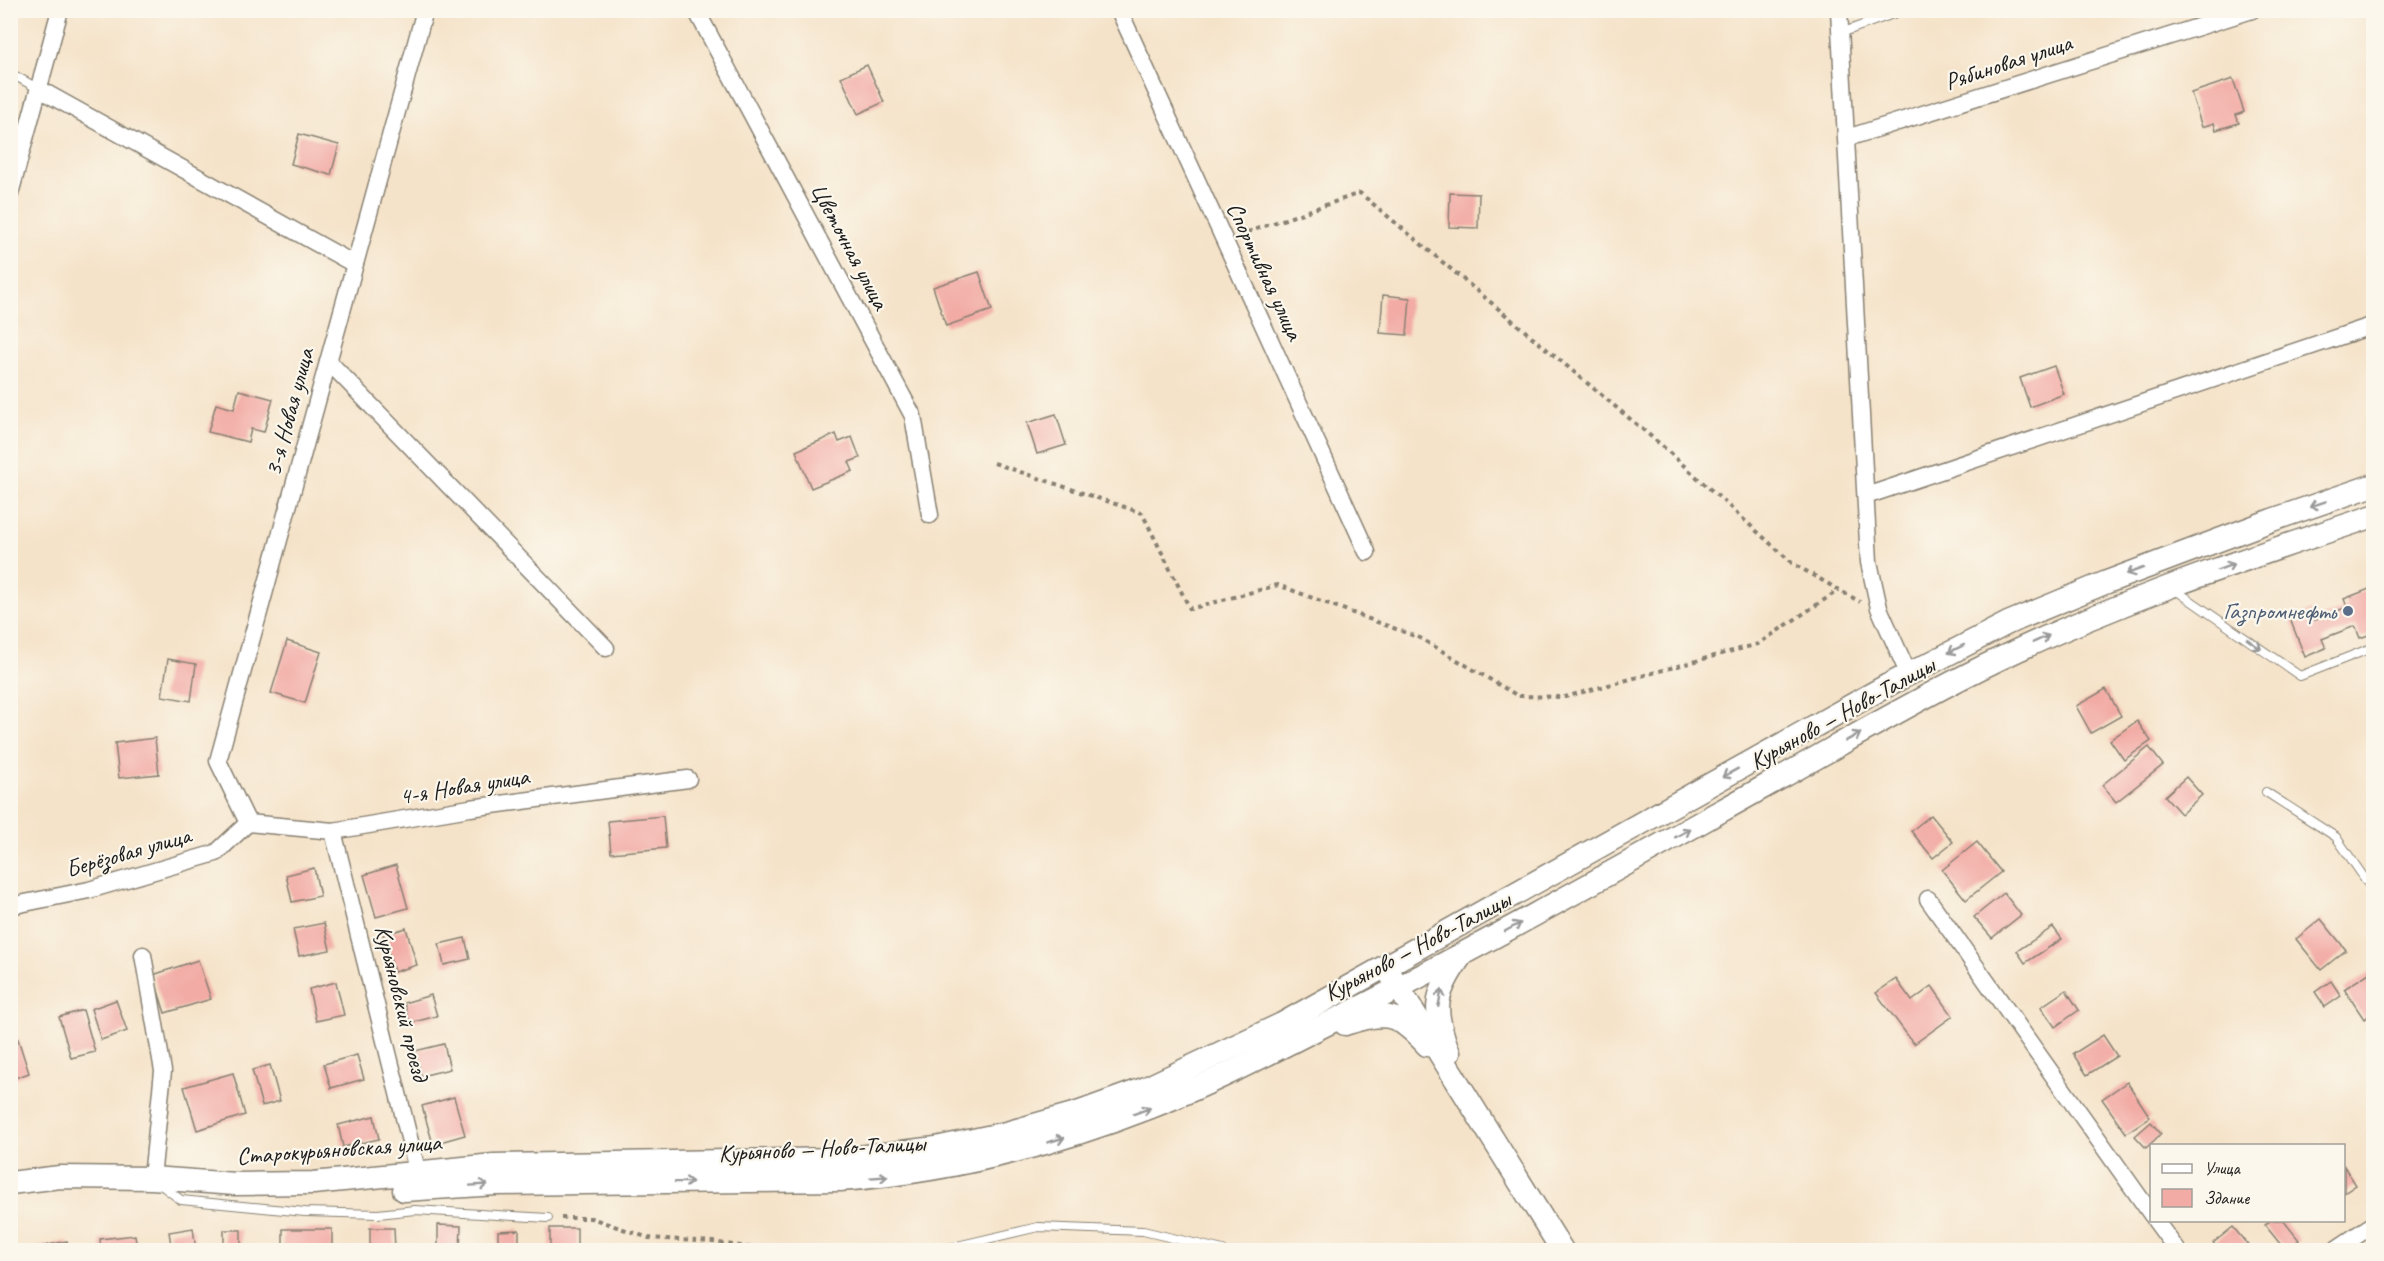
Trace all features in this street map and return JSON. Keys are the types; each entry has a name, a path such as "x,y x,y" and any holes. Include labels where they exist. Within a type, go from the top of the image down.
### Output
{"main road":[{"name":"Курьяново — Ново-Талицы","path":"494,1165 840,1159 889,1155 948,1146 1080,1112 1146,1088 1282,1024 1908,673 2008,623 2107,582 2373,485"},
{"name":"Курьяново — Ново-Талицы","path":"420,1181 496,1184 840,1180 894,1176 941,1169 1010,1153 1098,1127 1204,1084 1399,988 1964,676 2041,639 2171,587 2373,516"},
{"path":"1461,955 1444,979 1438,1010 1441,1031 1465,1094"},
{"path":"1385,966 1562,1251"},
{"path":"1292,1041 1364,1018 1393,1018 1420,1036 1465,1094"},
{"name":"Старокурьяновская улица","path":"10,1183 60,1177 152,1178 235,1184 420,1181 494,1165"}],"street":[{"path":"10,194 60,10"},
{"name":"3-я Новая улица","path":"248,823 218,761 425,10"},
{"name":"Цветочная улица","path":"696,10 913,416 930,515"},
{"name":"Спортивная улица","path":"1119,10 1367,552"},
{"path":"1839,10 1869,562 1879,608 1908,673"},
{"name":"Рябиновая улица","path":"1847,138 2252,10"},
{"path":"39,88 354,264"},
{"path":"1866,496 2373,325"},
{"path":"328,361 606,648"},
{"name":"4-я Новая улица","path":"248,823 333,831 470,808 688,779"},
{"name":"Берёзовая улица","path":"10,906 89,890 216,852 248,823"},
{"name":"Курьяновский проезд","path":"333,831 420,1181"},
{"path":"1928,899 2150,1214"},
{"path":"143,955 164,1071 152,1178"},
{"path":"2157,1222 2177,1251"},
{"path":"2335,1251 2373,1224"}],"lane":[{"path":"1841,33 1904,10"},
{"path":"10,73 39,88"},
{"path":"2171,587 2300,676 2373,647"},
{"path":"2266,792 2336,837 2372,885"},
{"path":"152,1178 180,1200 305,1212 378,1214 415,1210 548,1218"},
{"path":"940,1251 1038,1227 1143,1231 1223,1251"}],"path":[{"path":"1224,240 1360,193 1660,444 1792,563 1863,603"},
{"path":"994,463 1142,513 1190,609 1278,585 1420,638 1518,696 1565,697 1758,644 1839,590"},
{"path":"548,1218 591,1218 649,1238 713,1242 767,1251"}],"building":[{"path":"867,65 884,102 858,114 841,77"},
{"path":"2233,79 2244,112 2236,115 2239,123 2216,130 2214,123 2202,127 2191,93"},
{"path":"299,134 339,145 331,175 291,164"},
{"path":"1450,193 1479,194 1478,228 1449,227"},
{"path":"979,272 992,310 946,326 933,287"},
{"path":"1383,295 1410,298 1407,335 1380,333"},
{"path":"2054,366 2064,394 2030,407 2020,378"},
{"path":"239,390 273,399 264,432 251,429 248,442 208,432 216,404 234,409"},
{"path":"1056,414 1066,445 1037,454 1027,423"},
{"path":"836,434 839,442 852,437 860,458 849,462 853,471 811,488 796,451"},
{"path":"2374,587 2374,633 2360,638 2355,626 2322,639 2326,648 2305,657 2290,619 2311,611 2315,620 2347,607 2344,599"},
{"path":"287,641 321,652 305,703 271,693"},
{"path":"168,659 196,664 191,701 162,696"},
{"path":"2106,689 2121,716 2091,733 2076,706"},
{"path":"2137,721 2151,741 2124,760 2110,740"},
{"path":"155,738 159,774 119,778 115,743"},
{"path":"2149,747 2163,765 2116,802 2102,785"},
{"path":"2186,777 2202,795 2181,814 2165,796"},
{"path":"1931,815 1953,842 1933,858 1911,831"},
{"path":"663,816 666,848 611,853 608,821"},
{"path":"1977,842 2001,872 1966,900 1942,870"},
{"path":"396,865 408,908 376,917 364,875"},
{"path":"314,868 320,896 292,902 286,875"},
{"path":"2004,893 2021,915 1992,938 1974,917"},
{"path":"2321,919 2346,950 2321,970 2296,939"},
{"path":"324,923 330,950 299,956 293,929"},
{"path":"2053,927 2062,939 2025,963 2017,951"},
{"path":"406,928 417,965 394,972 383,935"},
{"path":"465,938 470,959 444,965 439,944"},
{"path":"198,960 211,999 165,1013 153,975"},
{"path":"2369,973 2374,979 2374,1013 2364,1019 2344,989"},
{"path":"1896,979 1912,1001 1932,986 1953,1016 1914,1044 1876,993"},
{"path":"2331,981 2341,996 2325,1007 2315,992"},
{"path":"336,982 344,1015 316,1021 309,989"},
{"path":"2066,990 2079,1010 2055,1027 2041,1007"},
{"path":"431,995 437,1016 410,1023 404,1003"},
{"path":"116,1000 127,1031 101,1040 91,1009"},
{"path":"83,1010 95,1052 71,1058 59,1017"},
{"path":"2103,1035 2117,1056 2087,1075 2073,1054"},
{"path":"18,1039 29,1073 10,1080 10,1041"},
{"path":"444,1044 450,1069 421,1076 415,1051"},
{"path":"357,1055 364,1079 331,1088 324,1064"},
{"path":"270,1065 280,1101 262,1106 252,1070"},
{"path":"233,1073 245,1115 197,1130 184,1087"},
{"path":"2127,1082 2150,1117 2126,1133 2102,1099"},
{"path":"454,1097 465,1135 433,1144 422,1106"},
{"path":"374,1116 379,1139 343,1147 338,1125"},
{"path":"2151,1122 2161,1134 2146,1148 2135,1136"},
{"path":"2345,1168 2356,1185 2345,1192"},
{"path":"2269,1222 2285,1222 2299,1240 2285,1250 2265,1225"},
{"path":"438,1225 461,1226 460,1250 438,1250"},
{"path":"2233,1227 2252,1250 2219,1250 2213,1243"},
{"path":"193,1228 196,1250 172,1250 169,1232"},
{"path":"370,1228 394,1228 395,1250 370,1250"},
{"path":"550,1228 577,1228 577,1250 550,1250"},
{"path":"283,1229 332,1229 332,1250 283,1250"},
{"path":"224,1230 241,1230 241,1250 224,1250"},
{"path":"519,1230 519,1250 498,1250 498,1231"},
{"path":"135,1235 137,1250 101,1250 100,1239"},
{"path":"67,1241 70,1250 27,1250"}],"place":[{"name":"Газпромнефть","path":"2348,611"}]}
